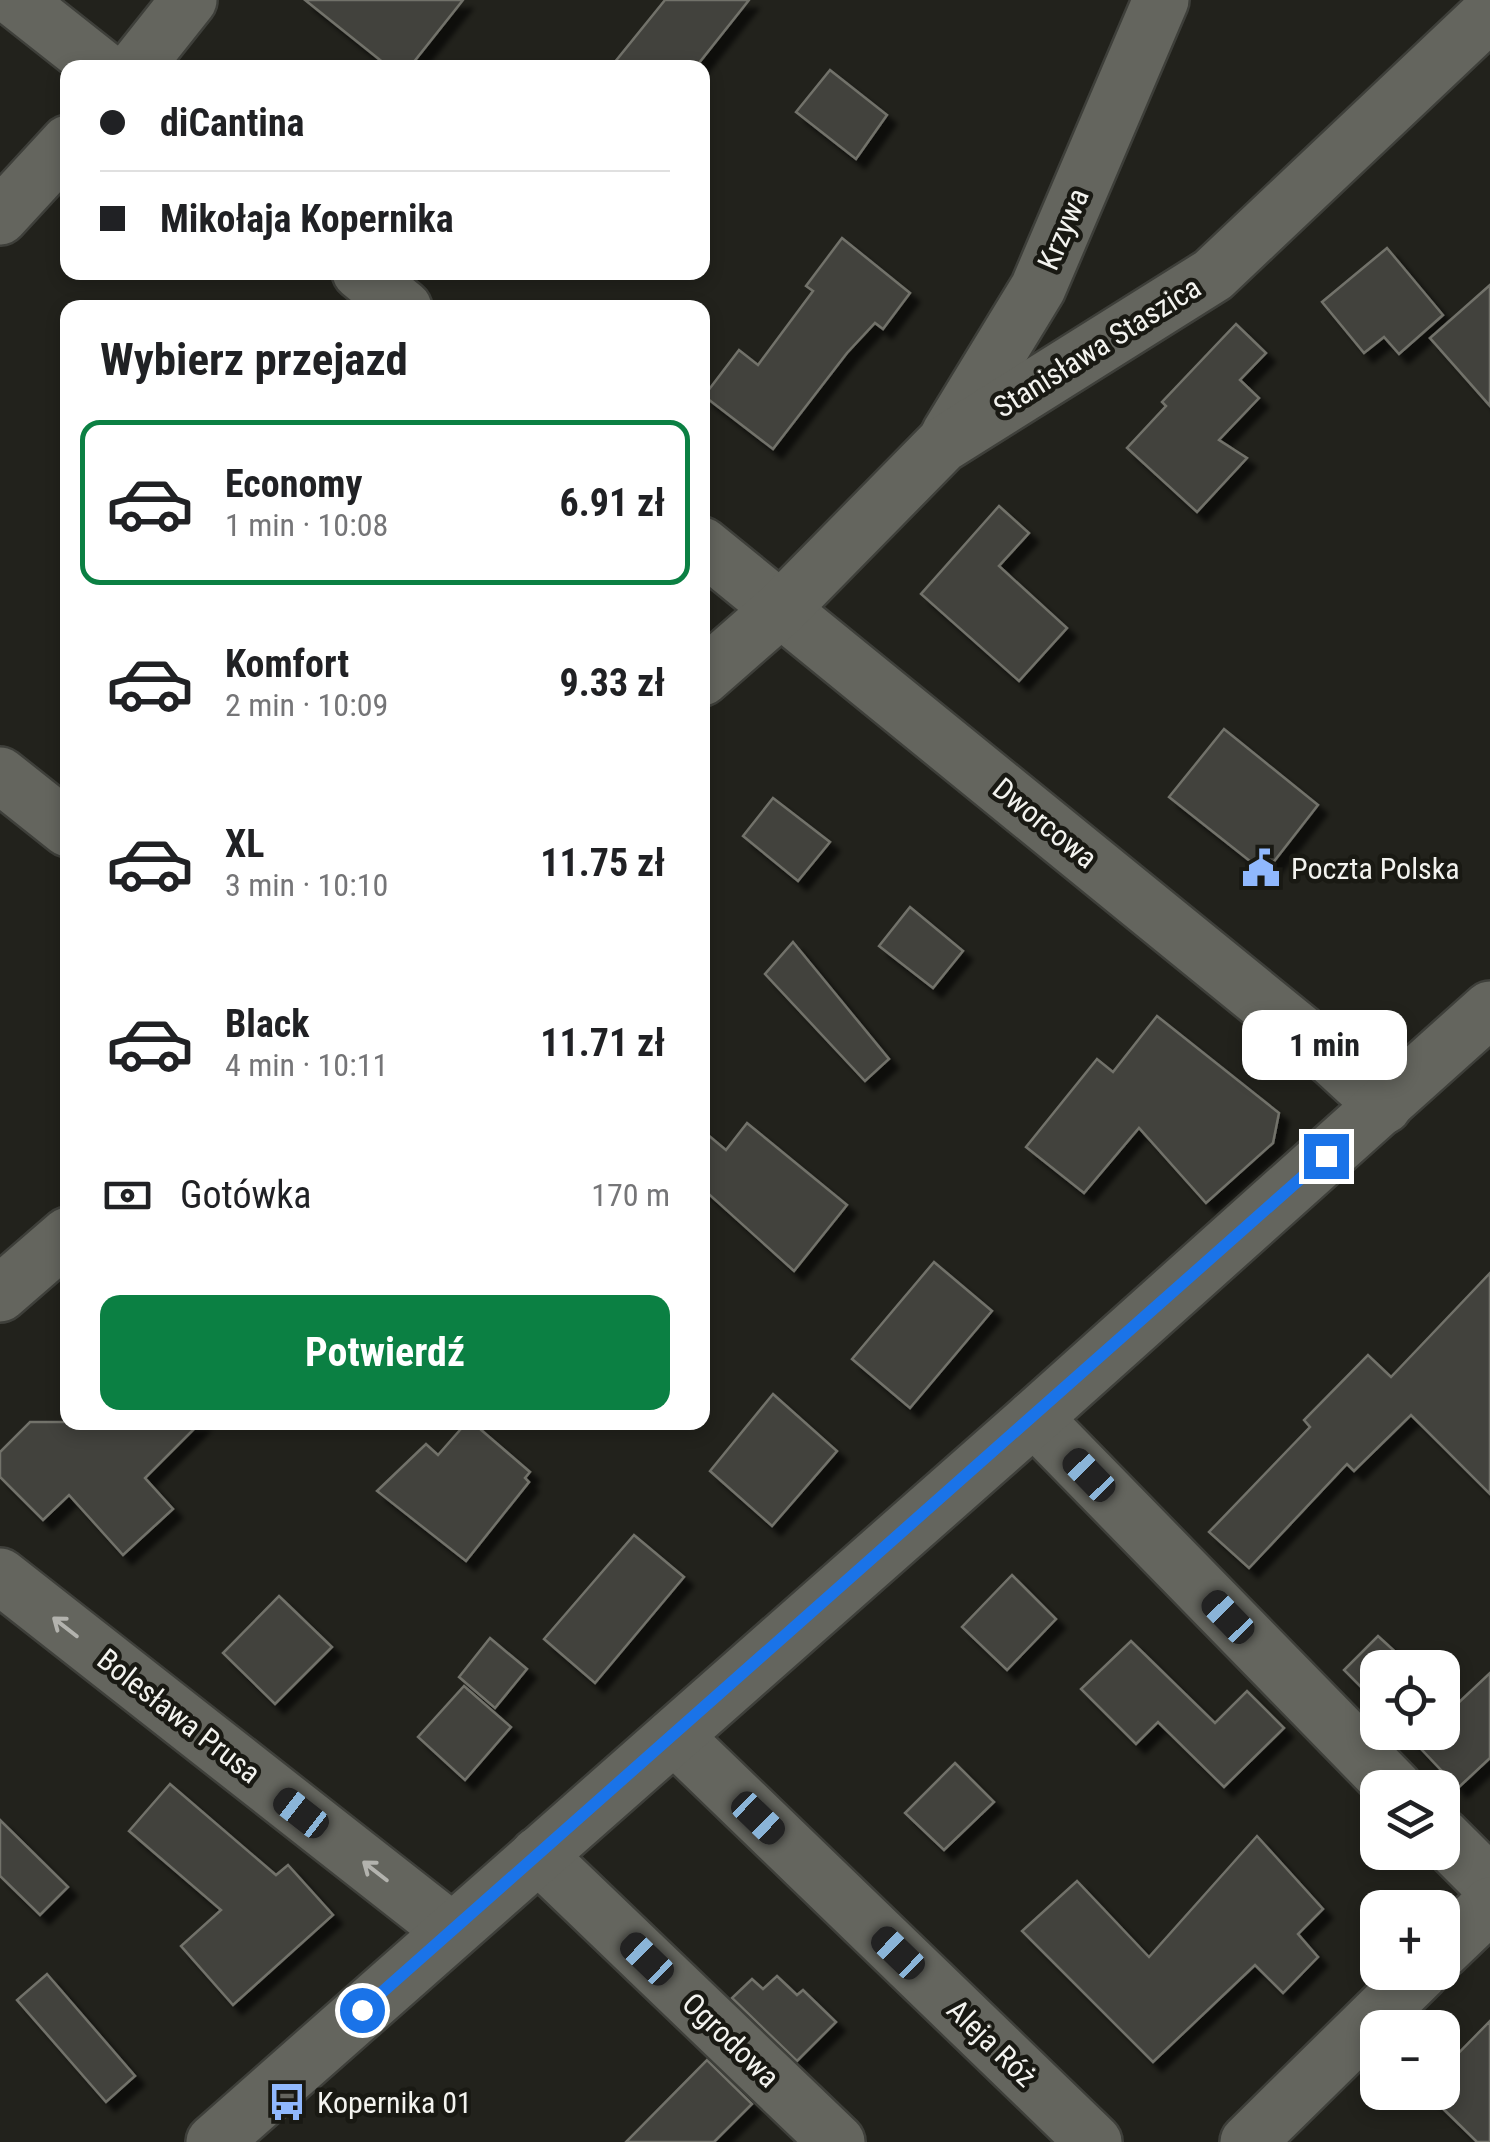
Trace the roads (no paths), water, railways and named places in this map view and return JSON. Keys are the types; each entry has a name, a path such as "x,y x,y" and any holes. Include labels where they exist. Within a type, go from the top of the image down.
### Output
{"street":[{"path":"16,0 92,60"},
{"path":"141,60 189,0"},
{"name":"Krzywa","path":"942,445 1038,288 1161,0"},
{"name":"Stanisława Staszica","path":"710,671 782,608 942,445 1213,275 1490,12"},
{"path":"0,217 60,152"},
{"path":"370,280 394,300"},
{"name":"Dworcowa","path":"710,551 1333,1059 1384,1106"},
{"path":"0,775 60,824"},
{"path":"214,2142 1034,1418 1490,1009"},
{"path":"0,1294 60,1242"},
{"path":"1034,1418 1378,1770"},
{"name":"Bolesława Prusa","path":"0,1576 452,1931"},
{"name":"Aleja Róż","path":"674,1736 1094,2142"},
{"path":"1460,1854 1490,1884"},
{"name":"Ogrodowa","path":"538,1855 837,2142"},
{"path":"1460,1934 1490,1905"},
{"path":"1248,2142 1402,1990"}],"place":[{"name":"Poczta Polska","path":"1261,868"},
{"name":"Kopernika 01","path":"287,2102"}]}
